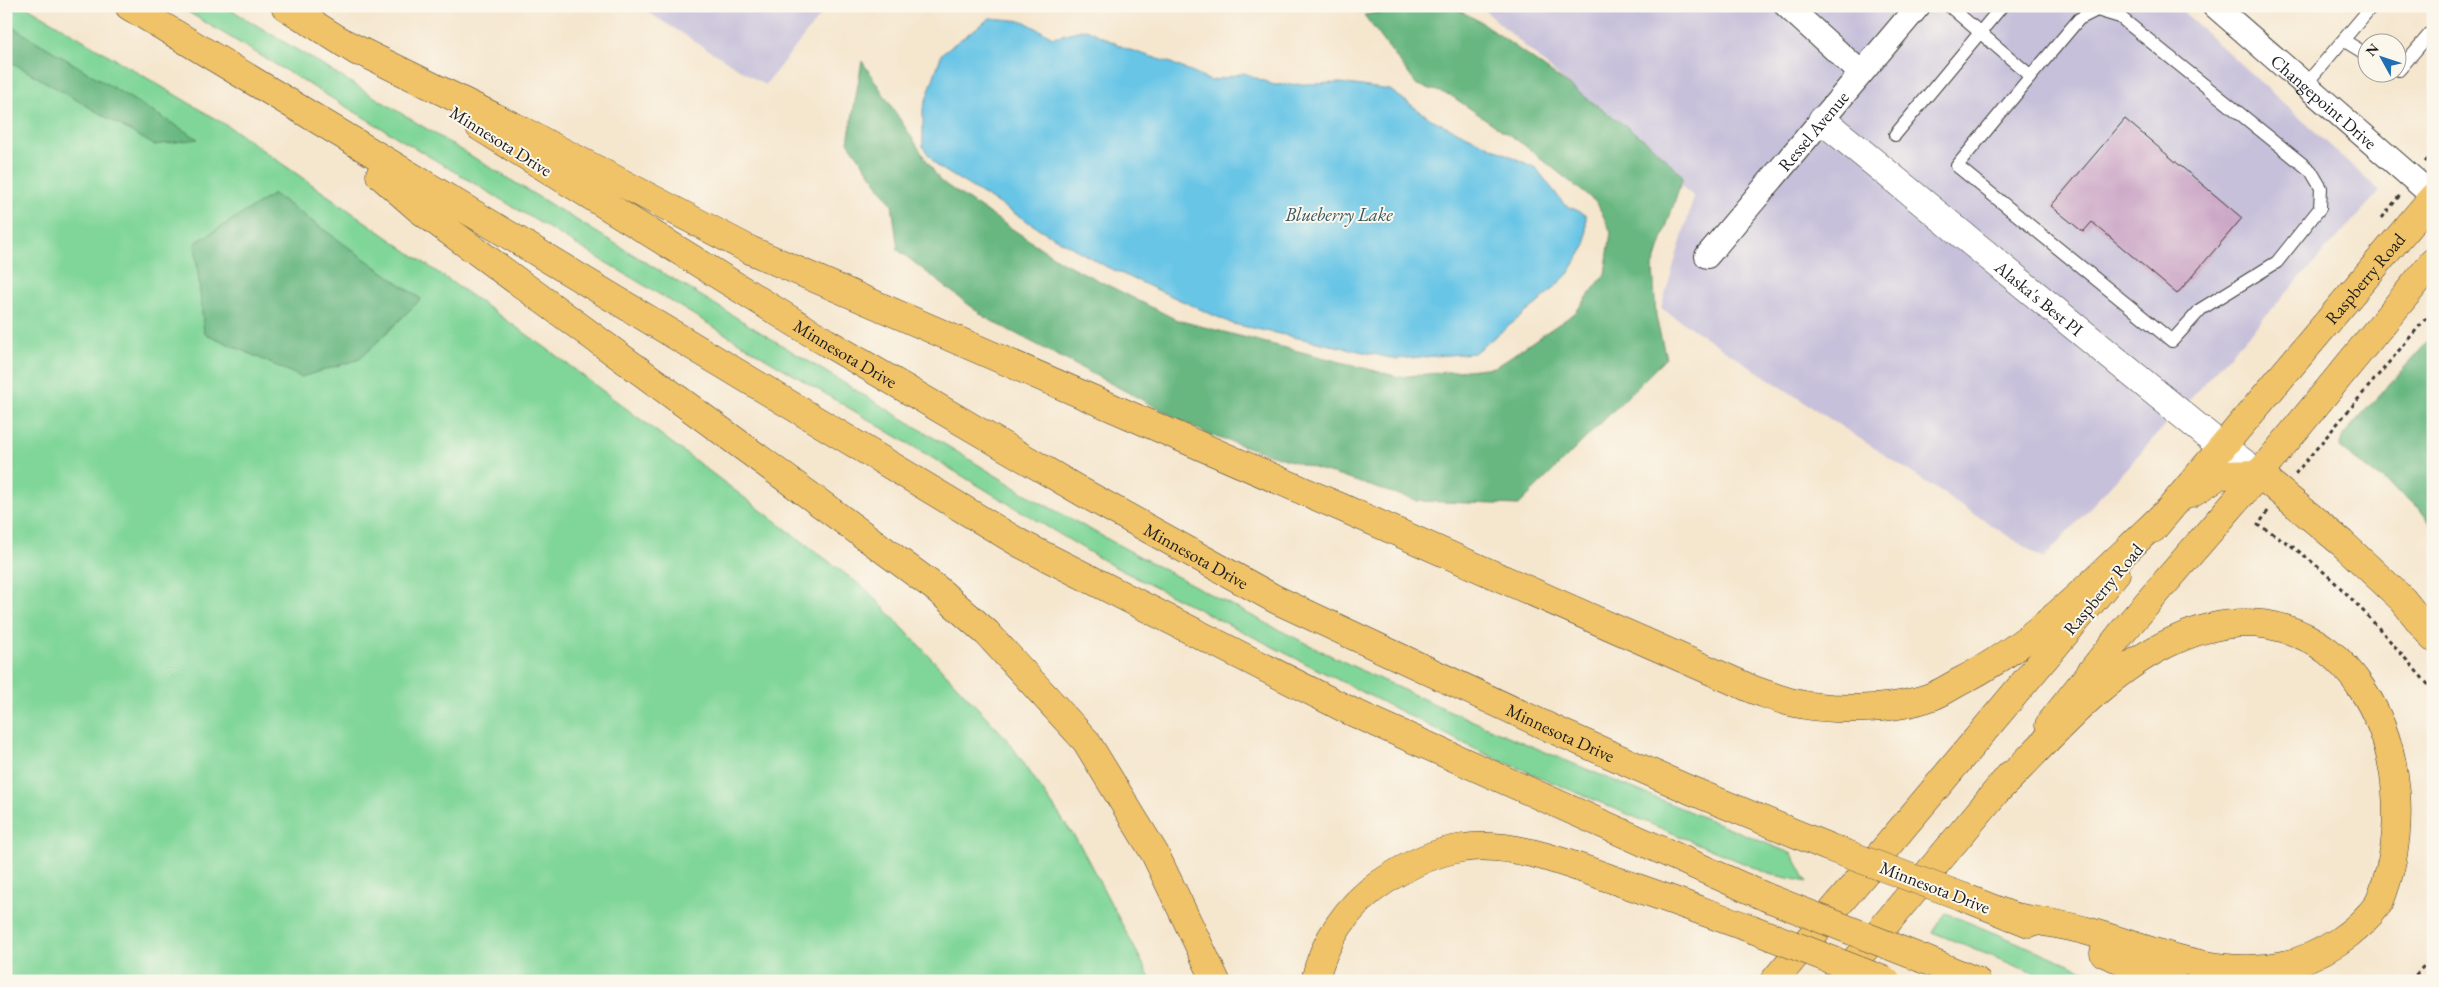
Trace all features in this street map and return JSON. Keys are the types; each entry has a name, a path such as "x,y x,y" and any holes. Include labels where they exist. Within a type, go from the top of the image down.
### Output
{"main road":[{"path":"129,6 327,128 1021,544 1350,711 1766,898 1923,958 1976,981"},
{"name":"Minnesota Drive","path":"286,6 826,342 1082,492 1275,599 1541,724 1690,790 1828,847 1966,898 2172,981"},
{"path":"344,43 519,129 750,250 1327,501 1754,690 1792,702 1828,707 1860,708 1897,704 1932,696 1977,673 2021,644 2169,510 2206,481 2220,475 2259,474 2342,543 2403,600 2433,638"},
{"path":"327,128 419,209 922,578 987,633 1086,741 1155,854 1216,981"},
{"name":"Raspberry Road","path":"1774,981 2433,197"},
{"path":"1838,981 1996,792 2124,629 2259,474 2433,262"},
{"path":"1996,792 2117,674 2174,640 2200,631 2239,624 2266,624 2314,636 2341,651 2387,696 2402,722 2417,777 2418,801 2414,830 2404,862 2391,887 2368,917 2349,934 2320,952 2285,965 2232,969 2197,964 2083,930 2011,916"},
{"path":"1315,981 1324,953 1338,927 1352,908 1373,888 1398,871 1427,857 1464,847 1496,846 1566,863 1752,929 1886,981"}],"street":[{"path":"1787,6 1861,73"},
{"name":"Ressel Avenue","path":"1707,256 1918,6"},
{"name":"Changepoint Drive","path":"2215,6 2433,197"},
{"name":"Alaska's Best PI","path":"1822,120 2222,447 2259,474"}],"lane":[{"path":"1949,6 2031,76"},
{"path":"1895,135 2002,6"},
{"path":"2305,85 2372,6"},
{"path":"2097,10 2120,17 2311,171 2321,188 2320,208 2278,262 2202,309 2172,341 1957,166 2031,76 2079,19 2097,10"},
{"path":"2406,62 2433,30"},
{"path":"2343,40 2356,48"}],"path":[{"path":"2304,463 2433,310"},
{"path":"2258,525 2284,539 2335,584 2433,690"},
{"path":"2410,981 2433,956"}],"shaded area":[{"path":"638,6 828,6 765,85"},
{"path":"1480,6 2177,6 2380,191 2043,559 1661,308 1694,197"}],"green space":[{"path":"6,6 26,6 231,128 546,348 868,591 1007,739 1080,845 1152,981 6,981"},
{"path":"178,6 225,6 1036,500 1232,606 1331,656 1432,703 1792,854 1807,882 1769,874 1481,752 1111,565"},
{"path":"1421,6 1451,6 1481,22 1649,143 1683,176 1653,267 1656,317 1666,358 1519,505 1418,501 1209,435 986,318 898,250 892,204 848,142 862,61 940,181 1062,262 1177,320 1399,377 1495,367 1575,313 1605,274 1611,232 1597,203 1524,145 1450,95 1417,85 1364,15"},
{"path":"6,23 198,139 154,145 6,59"},
{"path":"274,194 421,299 360,359 301,377 204,333 195,243"},
{"path":"2433,336 2433,527 2418,507 2340,448 2344,434"},
{"path":"1946,913 2110,981 2053,981 1932,932"}],"water":[{"name":"Blueberry Lake","path":"990,18 1023,21 1053,37 1086,29 1127,49 1171,63 1211,81 1244,73 1274,85 1340,83 1390,90 1431,119 1536,168 1564,204 1586,215 1586,245 1568,274 1538,303 1474,353 1396,359 1233,324 1107,267 1043,231 937,166 923,147 923,109 942,53"}],"building":[{"path":"2125,119 2242,218 2177,294 2092,222 2083,232 2051,206"}]}
